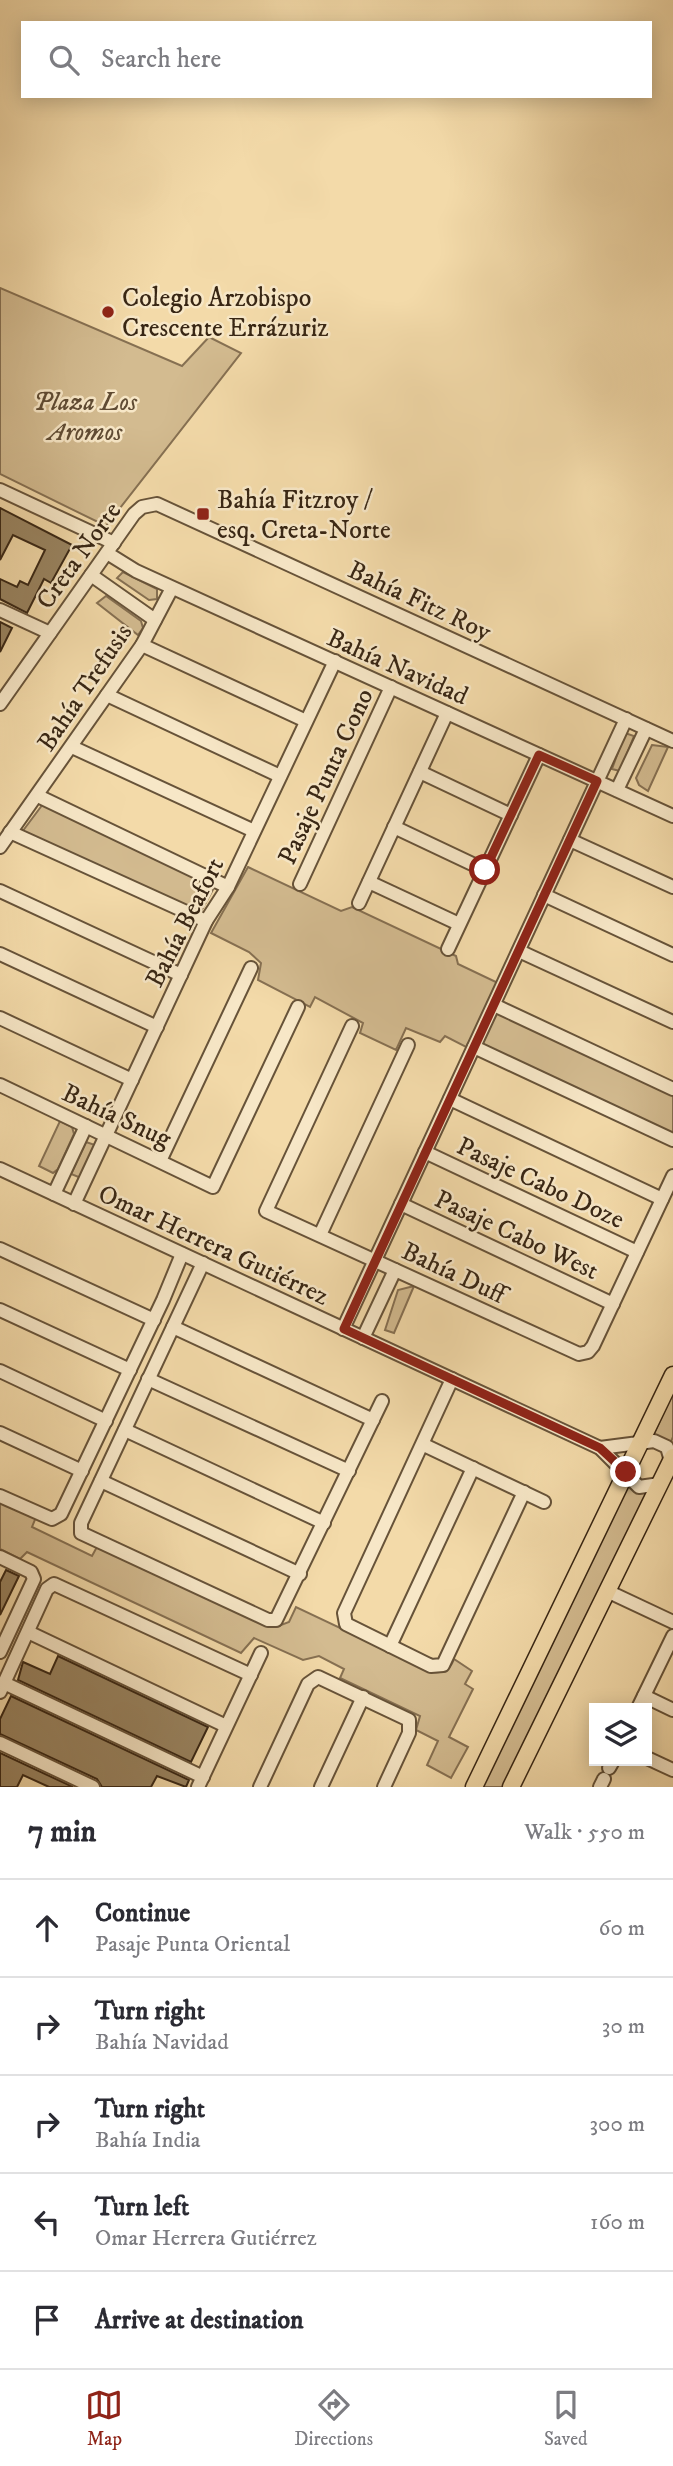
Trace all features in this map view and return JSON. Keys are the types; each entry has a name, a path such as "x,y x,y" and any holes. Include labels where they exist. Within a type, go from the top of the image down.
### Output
{"main road":[{"path":"474,1787 673,1375"},
{"path":"512,1787 672,1459"}],"street":[{"name":"Bahía Navidad","path":"0,490 110,548 172,588 673,816"},
{"name":"Creta Norte","path":"1,701 138,510 147,505"},
{"name":"Bahía Fitz Roy","path":"147,505 161,506 673,741"},
{"name":"Bahía Trefusis","path":"91,575 155,620"},
{"name":"Bahía Trefusis","path":"0,847 142,645 172,588"},
{"path":"0,610 50,633"},
{"path":"142,645 306,721"},
{"name":"Bahía Beafort","path":"74,1204 206,921 228,887 334,661"},
{"name":"Pasaje Punta Cono","path":"300,884 391,687"},
{"path":"107,695 280,776"},
{"path":"359,903 447,713"},
{"path":"344,1329 625,719"},
{"path":"617,790 646,729"},
{"path":"72,747 254,831"},
{"path":"448,949 539,755"},
{"path":"420,772 511,815"},
{"path":"38,796 228,887"},
{"path":"394,827 485,870"},
{"path":"10,832 206,921"},
{"path":"570,840 673,887"},
{"path":"369,882 459,924"},
{"path":"0,891 181,975"},
{"path":"544,895 673,955"},
{"path":"519,951 673,1022"},
{"path":"0,954 157,1027"},
{"path":"160,1161 251,968"},
{"path":"494,1005 673,1089"},
{"name":"Bahía Snug","path":"0,1085 214,1187 298,1007"},
{"path":"0,1018 132,1080"},
{"name":"Bahía Duff","path":"352,1026 266,1211 574,1353 584,1354 593,1346 613,1304"},
{"path":"320,1235 408,1045"},
{"path":"474,1047 673,1140"},
{"path":"450,1099 662,1199"},
{"path":"54,1194 86,1126"},
{"name":"Pasaje Cabo Doze","path":"425,1152 637,1252"},
{"name":"Omar Herrera Gutiérrez","path":"0,1169 600,1448 639,1487 660,1483"},
{"path":"613,1304 673,1176"},
{"name":"Pasaje Cabo West","path":"401,1204 613,1304"},
{"path":"0,1248 154,1320"},
{"path":"0,1496 56,1519 61,1514 154,1320 182,1254"},
{"path":"203,1263 79,1527 84,1535 270,1621 279,1618 382,1401"},
{"path":"363,1338 395,1270"},
{"path":"0,1310 130,1370"},
{"path":"173,1327 373,1420"},
{"path":"0,1371 106,1421"},
{"path":"453,1379 343,1617 349,1626 430,1666 440,1667 445,1662 524,1492"},
{"path":"148,1380 349,1471"},
{"path":"125,1430 324,1523"},
{"path":"0,1433 82,1471"},
{"path":"600,1448 647,1441 661,1443 672,1459"},
{"path":"424,1445 544,1502"},
{"path":"390,1646 473,1468"},
{"path":"101,1481 300,1574"},
{"path":"0,1557 33,1576 0,1652"},
{"path":"251,1675 57,1584 47,1589 2,1688 200,1782 226,1726 251,1675 261,1653"},
{"path":"607,1591 673,1622"},
{"path":"0,1619 13,1625"},
{"path":"28,1632 226,1726"},
{"path":"671,1643 641,1702 673,1710"},
{"path":"260,1787 312,1679 324,1678 404,1716 410,1723 409,1733 384,1787"},
{"path":"321,1787 363,1697"},
{"path":"0,1744 93,1787"},
{"path":"652,1760 673,1770"}],"green space":[{"name":"Plaza Los Aromos","path":"0,288 182,366 209,337 241,353 106,526 0,474"},
{"path":"123,572 157,589 157,599 149,600 117,578"},
{"path":"106,596 141,621 143,628 138,635 97,603"},
{"path":"625,733 634,736 620,771 612,769"},
{"path":"652,745 668,747 648,791 639,785 636,778"},
{"path":"43,804 215,886 200,913 22,832"},
{"path":"248,867 341,911 352,907 456,956 458,964 498,983 468,1048 445,1036 440,1042 406,1028 396,1050 360,1033 363,1023 315,997 310,1007 258,980 261,963 249,952 211,933"},
{"path":"498,1011 673,1093 673,1136 480,1044"},
{"path":"60,1121 72,1127 74,1134 58,1169 53,1173 39,1166"},
{"path":"86,1142 95,1145 81,1178 71,1174"},
{"path":"414,1286 394,1333 385,1330 398,1290"},
{"path":"673,1392 673,1437 670,1444 652,1438"},
{"path":"629,1484 648,1494 507,1787 482,1787"},
{"path":"0,1501 36,1517 32,1527 92,1556 98,1545 276,1627 289,1622 296,1607 433,1672 446,1670 454,1659 472,1671 465,1684 473,1689 449,1737 468,1747 451,1778 427,1765 438,1741 416,1730 420,1716 340,1678 344,1669 319,1656 303,1660 254,1638 241,1653 27,1552 20,1559 0,1549"}],"building":[{"path":"0,508 72,545 51,583 44,579 27,613 0,599 0,579 17,587 20,581 28,585 45,550 13,535 0,560"},
{"path":"0,622 12,628 0,652"},
{"path":"6,1570 19,1576 0,1615 0,1582"},
{"path":"58,1656 208,1727 191,1762 18,1680 23,1662 50,1674"},
{"path":"11,1696 189,1780 186,1787 157,1776 151,1787 102,1787 97,1779 0,1734 0,1719"},
{"path":"0,1753 73,1787 49,1787 23,1775 17,1787 0,1787"}],"place":[{"name":"Colegio Arzobispo Crescente Errázuriz","path":"108,312"},
{"name":"Bahía Fitzroy / esq. Creta-Norte","path":"203,514"}],"route":[{"path":"485,870 539,755 597,781 344,1329 600,1448 626,1472"}]}
